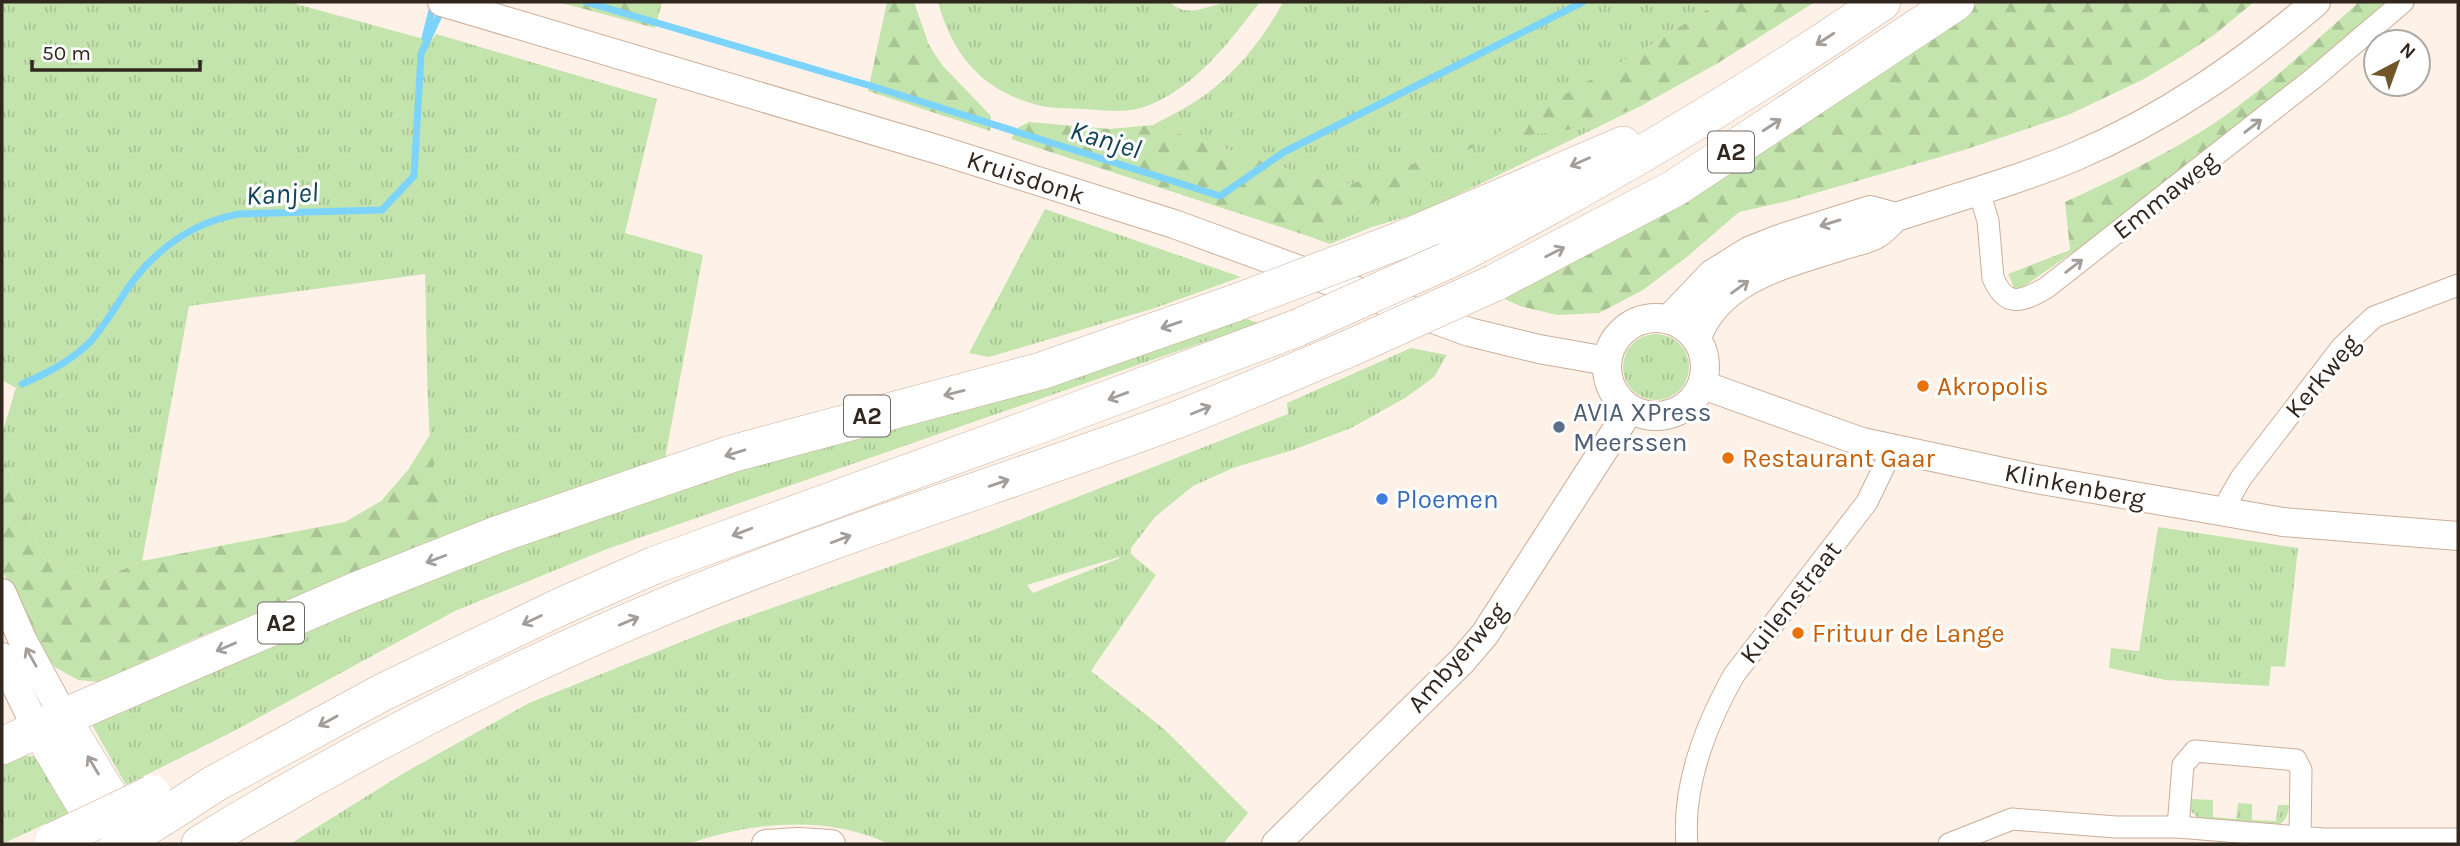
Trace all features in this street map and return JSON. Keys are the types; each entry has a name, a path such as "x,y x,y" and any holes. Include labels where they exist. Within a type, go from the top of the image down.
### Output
{"highway":[{"name":"A2","path":"119,844 152,818 383,692 562,606 655,565 1297,328 1446,261 1585,189 1713,112 1882,2"},
{"name":"A2","path":"200,844 262,806 433,712 561,650 684,598 855,534 1181,418 1348,349 1494,283 1675,188 1956,2"},
{"name":"A2","path":"50,723 353,592 499,534 731,454 1041,370 1236,303 1401,240 1602,153 1713,112"},
{"name":"A2","path":"244,844 386,755 433,712"},
{"path":"2,747 50,723"},
{"path":"51,842 152,818"}],"main road":[{"path":"50,723 152,818"},
{"path":"50,723 106,844"}],"street":[{"name":"Kruisdonk","path":"442,2 958,155 1174,224 1469,332 1539,349 1607,361"},
{"path":"1697,338 1702,324 1714,309 1755,276 1877,234 1896,217 2075,157 2155,118 2225,74 2316,2"},
{"name":"Emmaweg","path":"1979,191 1988,221 1993,278 2001,292 2017,301 2027,299 2057,280 2315,77 2403,2"},
{"path":"1669,319 1712,274 1749,251 1870,210 1896,217"},
{"name":"Kerkweg","path":"2225,513 2229,499 2241,478 2342,347 2374,317 2458,285"},
{"path":"1644,319 1669,319 1685,327 1697,338 1706,363 1703,385 1689,405 1668,415 1647,416 1630,409 1617,397 1608,378 1607,361 1614,341 1633,323 1644,319"},
{"name":"Klinkenberg","path":"1703,385 1862,442 2031,478 2283,522 2458,536"},
{"name":"Ambyerweg","path":"1276,844 1485,634 1630,409"},
{"name":"Kuilenstraat","path":"1687,844 1688,810 1701,748 1727,688 1734,675 1867,502 1893,448"},
{"path":"2,593 23,641 50,723"},
{"path":"2,657 50,723"},
{"path":"2178,827 2183,765 2195,751 2296,760 2301,770 2300,836"},
{"path":"1949,844 2012,819 2131,836 2178,827 2300,836 2323,841 2458,839"},
{"path":"766,844 831,844"}],"green space":[{"path":"2,2 289,2 431,41 436,34 657,99 625,233 703,255 665,459 446,541 430,442 425,274 189,306 142,561 97,581 43,558 2,451 2,434 16,388 2,380"},
{"path":"558,2 662,2 655,28"},
{"path":"887,2 914,2 929,45 942,65 991,116 990,131 868,91"},
{"path":"938,2 1170,2 1184,10 1199,10 1230,2 1260,2 1210,62 1181,87 1147,106 1116,111 1046,107 1003,92 987,81 962,55 944,22"},
{"path":"1283,2 1719,2 1643,50 1487,140 1581,128 1639,107 1422,212 1372,227 1330,244 1311,237 1480,142 1354,183 1336,185 1153,125 1207,93 1234,70 1253,48"},
{"path":"1719,2 1815,2 1718,63 1639,107 1581,128 1484,141 1311,237 1011,139 1019,127 1029,122 1110,129 1153,125 1336,185 1354,183 1485,140 1643,50"},
{"path":"1978,2 2254,2 2214,35 2179,58 2142,80 2068,115 1964,150 1788,201 1739,212 1643,290 1599,313 1557,315 1504,299 1671,206"},
{"path":"2359,2 2387,2 2213,147 2130,212 2016,292 2008,274 2070,250 2065,202 2152,160 2223,117 2283,70"},
{"path":"1045,209 1241,277 1155,308 989,357 969,353"},
{"path":"1240,317 1259,323 607,549 455,611 230,733 126,785 91,723 283,639 459,568 735,467"},
{"path":"1650,334 1662,334 1674,339 1684,349 1689,367 1687,380 1674,395 1662,400 1650,400 1638,395 1628,385 1623,373 1623,361 1628,349 1638,339"},
{"path":"1411,348 1447,355 1434,377 1405,398 1351,428 1293,450 1233,468 1193,486 1155,517 1131,548 1131,554 1156,575 1091,671 1164,729 1248,813 1223,844 889,844 840,828 789,824 712,836 688,844 290,844 404,773 529,703 721,626 991,531 1288,414 1287,403","holes":["1120,558 1033,593 1027,585"]},
{"path":"431,433 436,487 446,541 199,637 99,682 78,680 55,667 35,641 2,569 2,451 43,558 97,581 142,561 345,522 381,501 408,470"},
{"path":"2158,527 2298,548 2285,667 2271,666 2269,686 2166,680 2109,668 2111,648 2139,651"},
{"path":"19,756 35,756 69,813 2,844 2,761"},
{"path":"2191,799 2213,800 2213,817 2236,819 2238,803 2252,804 2252,820 2276,821 2278,805 2289,805 2286,818 2276,826 2201,821 2190,810"}],"waterway":[{"path":"425,38 434,2"},
{"name":"Kanjel","path":"586,2 878,88 1220,196 1284,152 1583,2"},
{"name":"Kanjel","path":"22,384 58,366 83,349 152,259 192,230 239,214 382,210 414,176 421,54 442,9"}],"place":[{"name":"Akropolis","path":"1923,386"},
{"name":"AVIA XPress Meerssen","path":"1559,427"},
{"name":"Restaurant Gaar","path":"1728,458"},
{"name":"Ploemen","path":"1382,499"},
{"name":"Frituur de Lange","path":"1798,633"}]}
